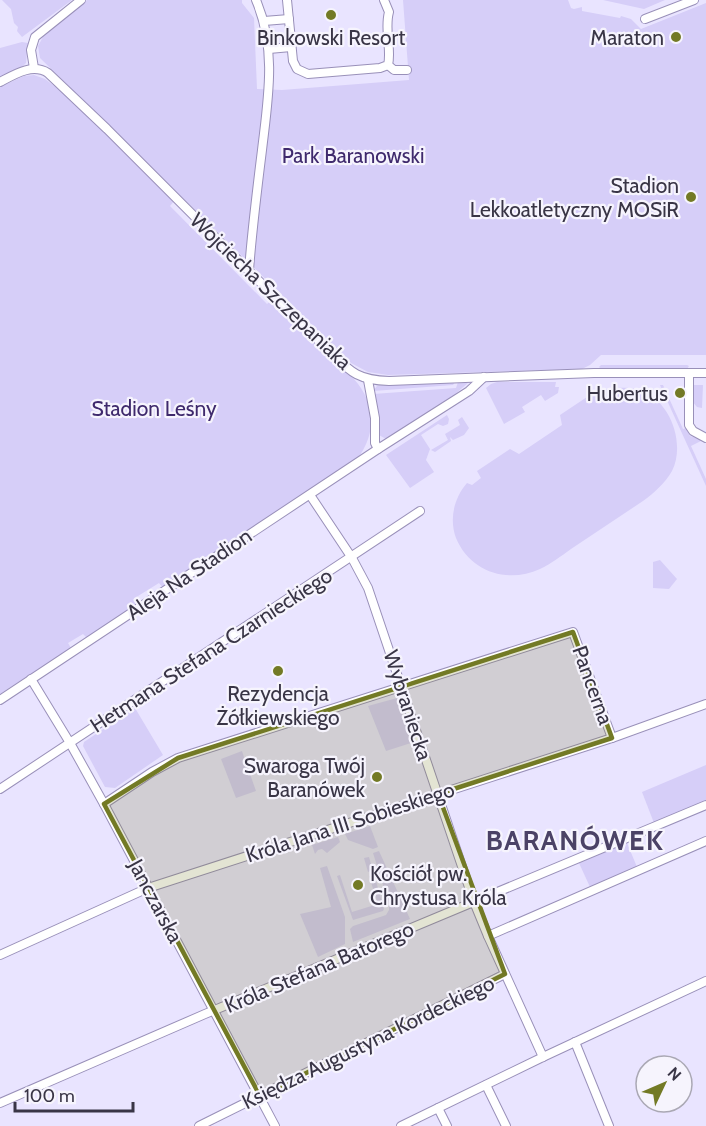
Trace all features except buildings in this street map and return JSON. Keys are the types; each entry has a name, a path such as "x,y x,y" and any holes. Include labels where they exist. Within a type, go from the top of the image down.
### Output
{"street":[{"path":"0,82 34,68 31,50 35,37 81,0"},
{"path":"249,270 269,96 269,49 264,21 256,0"},
{"path":"287,0 293,61 297,69 308,74 380,68 387,65"},
{"path":"384,0 389,12 386,20 389,57 387,65"},
{"path":"645,19 694,0"},
{"path":"264,21 289,19"},
{"path":"269,49 291,47"},
{"path":"387,65 395,70 407,70"},
{"name":"Wojciecha Szczepaniaka","path":"34,68 45,71 56,80 336,357 352,371 368,380 706,373"},
{"path":"689,373 689,427 706,438"},
{"name":"Aleja Na Stadion","path":"0,700 469,391 484,377"},
{"path":"368,380 375,418 375,443 378,449"},
{"name":"Wybraniecka","path":"310,495 352,558 368,588 474,902 543,1057"},
{"name":"Hetmana Stefana Czarnieckiego","path":"0,789 420,511"},
{"name":"Pancerna","path":"402,687 573,632 612,738"},
{"name":"Janczarska","path":"31,679 104,804 275,1126"},
{"path":"104,804 178,758 402,687"},
{"name":"Króla Jana III Sobieskiego","path":"0,955 148,888 612,738 706,704"},
{"name":"Króla Stefana Batorego","path":"0,1103 706,805"},
{"path":"488,936 706,841"},
{"name":"Księdza Augustyna Kordeckiego","path":"199,1126 505,974"},
{"path":"401,1126 706,981"},
{"path":"575,1042 609,1126"},
{"path":"486,1085 506,1126"},
{"path":"438,1108 447,1126"}],"highlighted area":[{"path":"573,632 612,738 438,794 505,974 260,1096 104,804 178,758"}],"green space":[{"path":"2,0 72,0 22,37 17,31 18,27 14,23 11,9"},
{"name":"Park Baranowski","path":"87,0 242,0 254,18 257,89 282,90 409,80 403,0 568,0 571,8 582,7 582,11 631,19 641,29 706,3 706,355 601,355 582,369 388,375 368,372 351,363 40,58 38,46 43,37"},
{"path":"603,0 665,0 644,9"},
{"path":"22,42 28,43 26,63 0,78 0,48"},
{"name":"Stadion Leśny","path":"34,75 45,79 65,94 175,200 170,206 267,304 273,299 353,378 361,388 370,407 371,427 358,458 163,588 159,583 138,596 141,602 87,638 83,634 68,643 71,648 0,694 0,87 24,76"},
{"path":"601,365 689,366 687,369 601,369 599,367"},
{"path":"455,382 453,385 373,391 377,386"},
{"path":"458,382 469,382 454,395 386,439 379,435 373,394 456,388"},
{"path":"497,382 556,382 555,387 559,387 558,393 545,401 541,395 522,407 525,412 504,424 486,388"},
{"path":"660,385 663,385 683,429 686,428 690,436 703,440 691,446 706,479 706,486"},
{"path":"692,385 703,385 702,408 697,407 692,401"},
{"path":"611,388 639,390 650,395 667,412 676,435 677,448 676,460 666,480 643,501 540,569 528,573 503,575 480,567 462,550 454,531 454,509 467,483 472,485 481,478 477,471 510,449 519,454 562,425 560,415 593,393"},
{"path":"447,415 448,424 443,426 438,424 421,435 430,449 426,460 434,472 410,488 386,455"},
{"path":"462,417 469,428 464,435 453,440 450,437 451,441 435,452 431,450 448,440 445,434 460,425 458,420"},
{"path":"660,560 677,579 669,589 653,588 653,562"},
{"path":"397,698 411,743 386,751 368,706"},
{"path":"135,708 163,755 115,788 105,787 83,746 84,742"},
{"path":"242,751 248,769 251,771 256,791 236,798 221,759"},
{"path":"706,765 706,802 654,823 642,792"},
{"path":"370,826 378,847 373,849 348,840 345,834"},
{"path":"338,837 340,842 327,853 322,849 315,854 312,845"},
{"path":"627,843 637,867 590,887 579,863"},
{"path":"379,851 410,919 353,942 350,929 353,926 386,915 389,910 373,853"},
{"path":"369,857 384,909 353,920 337,876 340,875 352,912 378,904 369,876 372,875 370,871 368,872 364,858"},
{"path":"327,866 345,917 345,944 318,957 300,914 331,907 320,868"}],"place":[{"name":"Binkowski Resort","path":"331,15"},
{"name":"Maraton","path":"676,37"},
{"name":"Stadion Lekkoatletyczny MOSiR","path":"691,197"},
{"name":"Hubertus","path":"680,393"},
{"name":"Rezydencja Żółkiewskiego","path":"278,671"},
{"name":"Swaroga Twój Baranówek","path":"377,777"},
{"name":"Kościół pw. Chrystusa Króla","path":"358,885"}],"district":[{"name":"BARANÓWEK","path":"575,840"}]}
